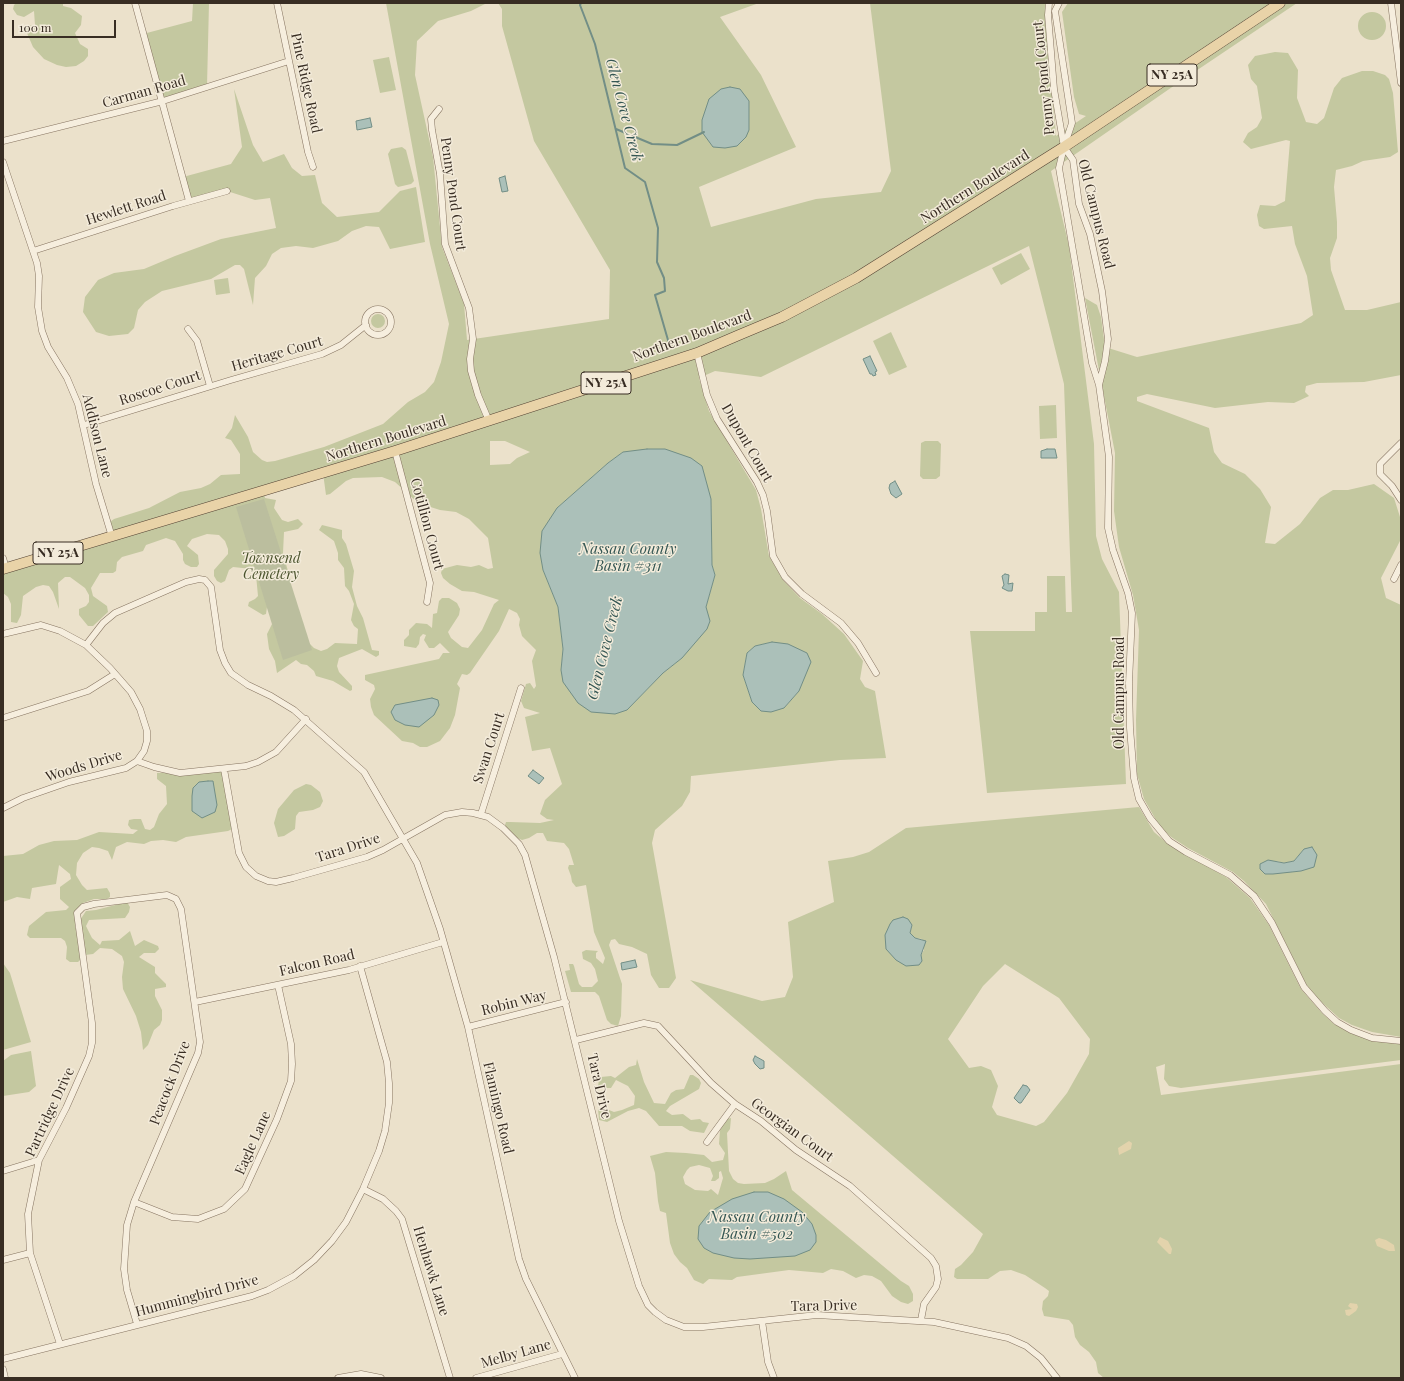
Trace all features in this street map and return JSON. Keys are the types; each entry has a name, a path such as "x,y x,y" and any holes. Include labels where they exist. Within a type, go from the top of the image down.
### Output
{"main road":[{"name":"Northern Boulevard","path":"4,569 395,451 489,421 697,353 782,316 856,278 1064,147 1280,3"}],"street":[{"path":"135,3 163,101 189,201"},
{"name":"Pine Ridge Road","path":"277,3 308,152 313,167"},
{"name":"Penny Pond Court","path":"1049,3 1048,15 1054,89 1064,147"},
{"name":"Penny Pond Court","path":"1059,3 1056,11 1072,124 1064,147"},
{"path":"1391,3 1401,83"},
{"name":"Carman Road","path":"3,141 163,101 289,60"},
{"name":"Penny Pond Court","path":"439,109 431,119 440,174 445,244 469,308 473,339 470,359 472,371 478,395 489,421"},
{"name":"Old Campus Road","path":"1064,147 1059,168 1092,363 1099,385 1109,457 1108,528 1113,550 1128,593 1132,613 1129,683 1130,728 1134,778 1139,799 1150,818 1170,841 1186,852 1230,875 1254,896 1272,923 1304,987 1325,1011 1337,1022 1351,1030 1372,1038 1401,1041"},
{"name":"Old Campus Road","path":"1064,147 1073,160 1079,204 1090,234 1102,291 1108,339 1105,361 1099,385"},
{"name":"Addison Lane","path":"3,162 33,251 39,276 38,307 42,331 48,347 74,392 84,425 96,484 112,537"},
{"name":"Hewlett Road","path":"33,251 189,201 227,191"},
{"name":"Heritage Court","path":"210,386 322,354 341,345 366,325 367,316 373,310 385,311 390,318 390,326 382,334 371,332 366,325"},
{"name":"Roscoe Court","path":"84,425 210,386 197,341 188,329"},
{"name":"Dupont Court","path":"697,353 707,395 717,419 757,482 763,495 767,511 773,556 786,577 802,594 841,623 858,643 876,673"},
{"path":"1401,443 1380,464 1380,474 1392,486 1401,500"},
{"name":"Cotillion Court","path":"395,451 430,583 427,602"},
{"path":"3,558 4,569"},
{"path":"1394,579 1401,565"},
{"name":"Flamingo Road","path":"86,645 103,622 115,613 186,582 199,579 205,580 211,588 220,650 231,673 237,679 284,703 306,719 364,772 417,863 443,942 468,1027 519,1260 526,1279 575,1378"},
{"name":"Woods Drive","path":"3,634 41,625 60,631 86,645 131,692 146,726 147,741 144,751 137,761 126,768 69,782 23,798 3,808"},
{"path":"3,718 88,692 115,674"},
{"name":"Swan Court","path":"481,814 521,688"},
{"path":"137,761 154,767 180,773 224,769 258,762 286,742 306,719"},
{"name":"Tara Drive","path":"224,769 239,854 246,868 263,879 276,882 367,857 404,839 445,815 462,812 481,814 504,828 519,844 525,855 566,1002 619,1220 639,1286 648,1305 666,1320 684,1327 703,1327 817,1315 921,1320 1008,1338 1026,1346 1041,1358 1057,1378"},
{"name":"Peacock Drive","path":"78,912 83,908 94,904 157,895 167,895 176,899 181,909 200,1033 198,1052 134,1202 126,1225 124,1269 127,1290 137,1324"},
{"name":"Partridge Drive","path":"60,1344 30,1253 28,1214 38,1160 66,1108 89,1056 92,1043 92,1023 77,919 78,912"},
{"name":"Falcon Road","path":"195,1002 360,966 443,942"},
{"name":"Hummingbird Drive","path":"3,1359 252,1296 268,1290 294,1276 314,1260 332,1241 346,1222 364,1189 385,1131 389,1103 389,1083 382,1044 360,966"},
{"name":"Eagle Lane","path":"134,1202 172,1217 198,1219 224,1209 245,1189 277,1119 291,1081 291,1044 278,985"},
{"name":"Robin Way","path":"468,1027 566,1002"},
{"name":"Georgian Court","path":"576,1040 644,1023 651,1023 666,1033 696,1069 735,1104 761,1121 796,1150 850,1186 930,1258 936,1266 938,1279 936,1287 924,1304 921,1320"},
{"path":"707,1142 735,1104"},
{"path":"3,1171 38,1160"},
{"name":"Henhawk Lane","path":"364,1189 383,1199 402,1219 450,1378"},
{"path":"3,1260 30,1253"},
{"path":"762,1321 768,1362 774,1378"},
{"name":"Melby Lane","path":"476,1378 562,1354"},
{"path":"3,1369 5,1378"},
{"path":"338,1378 361,1374 381,1378"}],"green space":[{"path":"16,3 63,3 63,6 71,8 82,16 81,25 75,33 80,44 88,49 88,56 84,61 76,66 66,67 44,59 33,47 24,26 35,25 34,11 24,17 17,15 13,9"},
{"path":"193,3 209,3 207,86 163,101 143,34 192,21"},
{"path":"386,3 487,3 471,11 438,21 417,41 415,75 433,157 442,247 464,304 467,340 609,319 610,270 534,141 502,26 502,9 498,3 759,3 720,17 761,75 796,147 699,187 711,227 816,199 881,192 891,171 870,3 1045,3 1056,136 1086,116 1079,114 1074,97 1062,12 1068,3 1297,3 1051,171 1069,246 1094,444 1096,536 1102,559 1119,592 1126,784 987,793 970,631 1035,631 1035,612 1047,612 1047,576 1065,576 1066,612 1072,612 1064,384 1029,246 761,377 715,371 699,378 709,411 756,490 761,509 769,556 783,580 800,598 822,614 844,634 863,661 860,679 865,687 875,691 886,758 840,760 691,776 690,792 682,806 655,830 652,843 676,978 669,988 659,988 651,975 647,954 632,947 619,944 615,939 611,940 609,945 622,984 621,1016 618,1026 611,1024 607,1020 599,996 595,992 571,992 565,971 570,970 569,964 573,964 579,984 582,987 592,987 598,981 595,969 591,963 583,959 582,952 586,950 598,951 596,953 596,958 603,964 605,958 594,932 586,885 576,887 572,882 568,868 569,865 574,865 569,849 564,843 547,841 543,833 537,833 522,840 513,836 505,825 506,822 540,823 554,820 547,819 540,814 545,800 562,784 550,748 532,751 525,717 540,713 524,708 521,701 526,684 530,683 534,689 536,686 532,661 536,650 522,636 519,625 520,619 517,613 509,609 499,631 470,673 467,675 462,674 457,684 460,688 455,715 450,728 440,741 427,747 420,747 413,743 402,741 374,715 371,707 370,699 375,689 374,685 365,680 365,675 439,659 443,653 450,653 440,643 434,648 429,648 424,640 426,635 423,634 420,637 419,644 416,648 404,646 404,640 409,635 409,630 416,623 427,624 432,628 433,614 437,613 439,601 442,598 449,598 457,603 460,609 459,615 448,632 451,638 462,647 468,648 482,630 494,604 499,600 474,592 462,591 443,578 441,573 442,569 457,565 471,567 479,565 488,569 493,568 488,538 469,519 456,512 440,510 418,503 395,482 382,477 353,478 346,481 330,494 326,495 323,473 264,492 265,498 276,500 274,508 282,520 288,522 298,519 303,524 298,529 284,532 283,553 291,582 267,607 266,614 263,615 248,606 249,602 258,596 256,575 252,569 233,567 229,570 225,581 221,583 217,581 214,576 214,570 228,554 228,549 225,541 219,535 207,534 192,539 187,546 198,555 199,564 197,567 191,567 185,564 183,554 175,541 166,538 146,545 143,551 122,557 117,562 116,571 113,573 100,573 91,588 93,596 107,606 108,612 93,626 88,626 79,615 79,609 86,606 89,602 89,595 85,588 70,577 65,577 58,583 59,609 53,592 49,586 43,585 36,587 23,596 21,615 17,623 11,622 11,604 8,597 3,593 3,569 112,537 110,522 114,519 149,508 180,492 201,488 210,484 221,475 240,474 240,454 231,440 225,438 232,428 235,415 248,437 253,452 262,460 267,462 324,447 383,424 408,402 425,392 434,382 441,362 449,324 430,244","holes":["490,441 505,441 530,452 517,458 510,464 490,465","623,452 711,499 712,565 715,575 706,607 682,658 663,673 627,710 591,712 561,670 563,649 558,607 543,570 557,508 608,463","772,642 799,691 784,708 752,702 743,675 747,653 755,646"]},
{"path":"1372,12 1382,16 1386,26 1382,36 1372,40 1362,36 1358,26 1362,16"},
{"path":"1275,52 1288,53 1298,70 1297,98 1306,122 1317,124 1324,118 1334,88 1342,78 1362,71 1373,71 1385,75 1389,79 1393,93 1398,152 1390,157 1363,161 1352,166 1336,170 1334,187 1337,238 1330,258 1331,270 1345,310 1367,310 1401,302 1401,375 1364,382 1317,383 1306,386 1305,392 1309,396 1294,403 1268,402 1215,408 1147,394 1137,397 1137,401 1209,428 1214,452 1222,463 1245,474 1260,489 1271,507 1265,543 1275,544 1300,524 1320,498 1333,490 1348,490 1374,484 1394,498 1400,517 1401,539 1381,578 1386,598 1401,605 1401,1037 1372,1032 1352,1025 1339,1018 1317,998 1306,984 1266,904 1233,872 1188,848 1171,837 1160,827 1144,799 1137,774 1136,720 1139,630 1133,595 1119,547 1114,511 1115,453 1085,298 1097,305 1101,317 1105,347 1137,357 1301,323 1313,315 1307,276 1295,244 1292,226 1264,229 1259,226 1257,215 1260,205 1275,206 1285,201 1290,141 1286,140 1251,149 1243,142 1248,133 1257,127 1262,118 1257,86 1251,79 1248,65 1255,56","holes":["1304,849 1301,871 1277,872 1276,861 1284,863 1294,861"]},
{"path":"389,57 396,90 380,93 373,60"},
{"path":"234,89 253,145 263,162 284,154 292,168 302,176 315,175 322,203 337,217 379,212 400,191 416,187 425,242 390,249 379,227 366,226 352,231 338,241 313,248 296,246 281,248 272,254 266,266 255,278 253,305 244,269 240,265 235,265 211,279 162,291 145,302 138,310 134,328 128,334 109,336 96,332 83,312 85,297 98,280 114,273 144,269 221,239 276,228 270,198 255,200 227,191 189,201 183,177 231,164 242,147"},
{"path":"402,147 406,150 414,181 411,184 398,187 395,184 388,154 391,149"},
{"path":"1021,253 1030,269 1001,285 992,268"},
{"path":"228,278 230,293 216,295 214,280"},
{"path":"378,314 383,316 385,321 383,326 378,328 373,326 371,321 373,316"},
{"path":"891,332 907,367 889,375 873,341"},
{"path":"1056,405 1057,438 1040,439 1039,406"},
{"path":"925,441 938,441 941,444 940,476 936,479 923,479 920,476 921,443"},
{"name":"Townsend Cemetery","path":"264,499 312,650 283,660 236,507"},
{"path":"322,525 342,530 342,538 346,544 354,571 352,587 357,606 363,618 372,650 379,651 379,655 376,657 362,649 339,658 337,666 339,672 352,686 352,690 350,691 333,681 316,676 314,671 307,665 301,664 296,660 277,673 275,661 269,649 267,634 272,624 302,636 314,648 321,651 327,649 335,643 357,644 358,629 354,626 351,620 354,604 349,591 345,586 344,568 338,560 338,553 334,541 319,530"},
{"path":"224,769 234,828 228,831 186,837 176,842 163,840 151,841 144,844 127,842 116,847 112,860 108,851 92,847 83,853 77,863 76,875 82,885 87,890 107,888 110,893 110,897 107,899 94,899 83,903 76,917 75,927 77,931 83,934 82,929 79,927 80,920 86,911 127,902 130,907 125,918 89,920 86,926 92,938 100,945 102,941 119,940 130,931 135,946 144,940 158,946 159,949 155,953 144,953 139,957 155,967 155,973 166,984 166,987 155,989 155,996 162,1010 162,1020 160,1025 154,1030 148,1045 143,1050 141,1032 136,1016 123,989 122,977 124,962 122,956 112,949 100,948 93,954 85,955 78,962 70,962 66,959 67,947 65,941 61,938 30,938 27,935 29,926 46,912 66,910 69,907 60,899 60,887 71,879 70,874 59,865 56,884 32,888 30,899 17,897 3,902 3,856 23,854 39,845 54,841 77,840 99,832 133,834 138,830 131,829 128,825 129,820 134,819 141,819 145,829 150,830 154,827 159,814 167,804 166,786 157,779 157,773"},
{"path":"306,784 311,785 320,792 323,801 320,807 313,810 299,812 296,816 295,829 284,836 278,837 274,823 278,809 294,790"},
{"path":"1139,807 1154,832 1167,843 1226,877 1250,898 1269,925 1301,989 1334,1024 1351,1033 1372,1041 1401,1044 1401,1060 1181,1088 1169,1086 1164,1079 1165,1064 1156,1067 1161,1095 1401,1064 1401,1378 1104,1378 1098,1373 1096,1362 1089,1352 1080,1345 1075,1337 1073,1325 1069,1320 1044,1316 1042,1309 1043,1301 1048,1296 1049,1291 1045,1288 1025,1275 1011,1270 1000,1271 988,1279 957,1279 954,1277 955,1269 961,1265 973,1252 983,1234 690,980 762,1001 785,997 793,977 788,922 834,902 828,861 853,857 869,852 906,828","holes":["893,920 912,925 910,933 915,938 922,939 924,950 921,955","1005,964 1059,998 1090,1039 1089,1054 1067,1093 1044,1122 1036,1126 997,1115 992,1107 998,1086 991,1070 981,1066 969,1068 948,1039 983,986"]},
{"path":"3,963 10,973 31,1042 3,1050"},
{"path":"31,1051 36,1086 29,1092 3,1096 3,1061 11,1055"},
{"path":"637,1059 644,1082 654,1103 665,1104 671,1093 676,1090 684,1089 690,1075 693,1075 699,1079 701,1083 699,1089 670,1106 666,1111 672,1115 683,1114 691,1120 700,1119 703,1122 709,1123 704,1133 690,1131 682,1126 659,1126 646,1111 639,1108 628,1111 607,1122 599,1120 598,1109 604,1108 614,1112 634,1105 635,1096 628,1086 616,1080 611,1088 601,1088 598,1086 601,1077 611,1076 615,1078 629,1067 636,1065"},
{"path":"731,1118 730,1129 727,1133 729,1171 733,1179 738,1183 744,1184 765,1183 786,1171 792,1190 901,1281 909,1286 913,1294 913,1301 908,1304 901,1302 892,1296 881,1281 872,1276 864,1275 856,1278 843,1271 831,1269 823,1273 789,1270 737,1277 732,1280 709,1279 703,1284 694,1280 687,1268 674,1254 670,1243 666,1213 660,1211 655,1173 650,1156 666,1152 686,1153 704,1155 712,1162 723,1160 725,1153 719,1144 720,1130 727,1119","holes":["699,1165 710,1168 713,1176 711,1181 715,1181 719,1178 719,1172 721,1171 723,1178 718,1195 711,1189 708,1191 695,1190 685,1184 683,1177 690,1167"]}],"sand":[{"path":"1129,1141 1132,1143 1131,1149 1119,1155 1118,1148"},
{"path":"1160,1237 1168,1241 1172,1249 1171,1254 1169,1254 1157,1242"},
{"path":"1379,1238 1394,1245 1395,1251 1389,1251 1377,1246 1375,1240"},
{"path":"1350,1303 1357,1304 1358,1307 1356,1311 1349,1316 1346,1315 1345,1310 1352,1309 1348,1306"}],"water":[{"path":"730,87 740,89 749,101 749,130 746,137 737,146 725,148 713,147 702,132 702,120 709,99 721,89"},
{"path":"370,118 372,127 357,130 356,121"},
{"path":"505,176 508,191 502,192 499,178"},
{"path":"870,356 877,371 875,372 876,375 873,376 870,374 863,359"},
{"name":"Nassau County Basin #311","path":"647,449 665,449 691,458 702,466 711,499 712,565 715,575 706,607 710,621 707,629 682,658 663,673 627,710 615,714 591,712 578,703 563,682 561,670 563,649 558,607 543,570 540,553 542,531 557,508 608,463 623,452"},
{"path":"1055,449 1057,458 1041,458 1041,451"},
{"path":"895,481 902,494 896,498 891,494 889,488 890,484"},
{"path":"1005,574 1009,575 1008,584 1013,583 1012,591 1002,588 1004,585 1002,576"},
{"path":"772,642 788,644 807,653 811,662 799,691 784,708 771,712 761,711 752,702 743,675 747,653 755,646"},
{"path":"432,698 438,700 439,705 434,715 419,727 405,725 395,720 391,712 395,705"},
{"path":"533,770 544,778 539,784 528,776"},
{"path":"213,781 217,805 215,812 202,818 192,811 193,788 199,782"},
{"path":"1312,847 1317,855 1314,867 1301,871 1273,874 1265,874 1260,869 1260,864 1268,860 1284,863 1294,861 1304,849"},
{"path":"903,917 908,919 912,925 910,933 915,938 926,941 921,955 922,961 919,965 906,966 896,960 886,949 885,935 890,924 893,920"},
{"path":"635,960 637,967 622,970 621,963"},
{"path":"755,1056 764,1061 764,1068 760,1069 755,1064 753,1060"},
{"path":"1023,1085 1027,1086 1030,1090 1021,1103 1019,1103 1014,1098"},
{"name":"Nassau County Basin #502","path":"754,1192 768,1192 784,1199 802,1212 812,1224 816,1235 816,1242 810,1250 795,1256 750,1259 734,1258 713,1253 704,1248 698,1239 699,1226 710,1212 732,1199"}],"waterway":[{"name":"Glen Cove Creek","path":"581,3 580,5 595,44 625,168 645,182 658,228 657,262 664,278 665,291 655,295 670,347"},
{"path":"616,129 652,144 677,145 704,132"}]}
